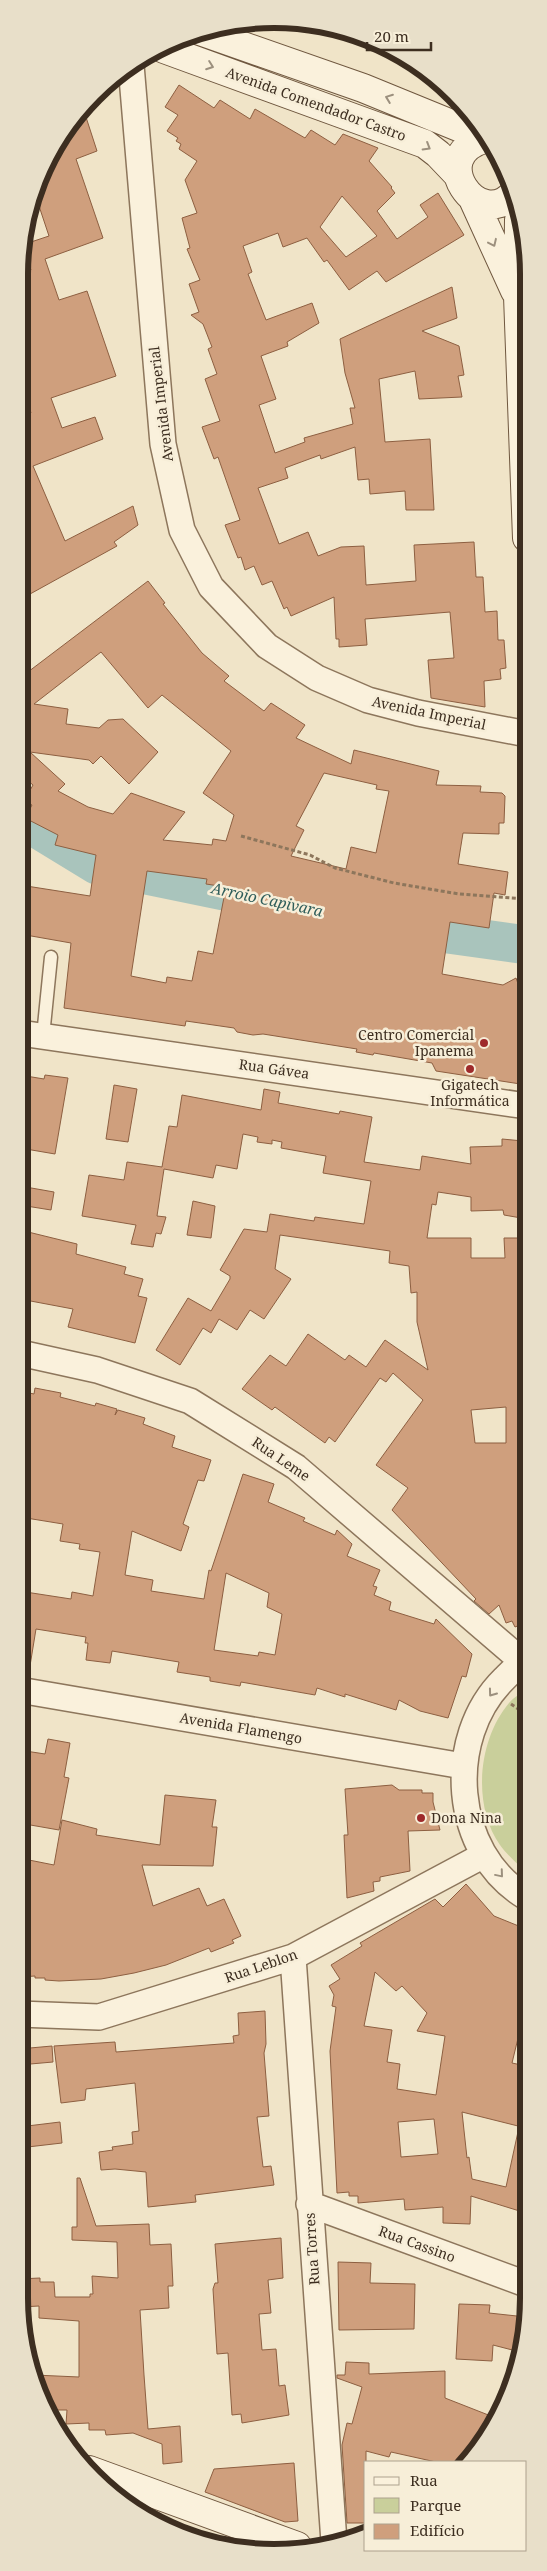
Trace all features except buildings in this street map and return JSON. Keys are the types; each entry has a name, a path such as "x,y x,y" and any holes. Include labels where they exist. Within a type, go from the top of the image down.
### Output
{"main road":[{"name":"Avenida Comendador Castro","path":"213,35 363,88 477,135"},
{"name":"Avenida Comendador Castro","path":"169,51 425,144 438,154 458,175 460,185 473,199 518,296"},
{"path":"458,175 459,162 464,151 480,140"},
{"path":"473,199 485,203 498,203 507,198"},
{"path":"519,253 520,344"},
{"path":"105,2476 289,2543"}],"street":[{"name":"Avenida Imperial","path":"132,73 162,444 182,530 211,586 267,646 317,678 376,702 418,713 520,733"},
{"name":"Rua Gávea","path":"31,1034 520,1105"},
{"name":"Rua Leme","path":"28,1355 97,1370 190,1401 296,1467 520,1657"},
{"path":"520,1664 492,1691 472,1727 463,1766 466,1812 484,1855 512,1888 520,1893"},
{"name":"Avenida Flamengo","path":"28,1692 463,1766"},
{"name":"Rua Leblon","path":"28,2014 99,2016 293,1957 484,1855"},
{"name":"Rua Torres","path":"293,1957 308,2204 334,2536"},
{"name":"Rua Cassino","path":"308,2204 520,2282"}],"lane":[{"path":"31,1034 51,957"}],"path":[{"path":"241,836 310,855 336,868 394,883 459,894 520,899"}],"green space":[{"path":"520,1694 520,1867 503,1849 491,1829 485,1811 482,1792 485,1754 491,1735 499,1718"}],"waterway":[{"name":"Arroio Capivara","path":"28,823 97,865 278,902"},
{"name":"Arroio Capivara","path":"397,927 520,944"}],"place":[{"name":"Centro Comercial Ipanema","path":"484,1043"},
{"name":"Gigatech Informática","path":"470,1069"},
{"name":"Dona Nina","path":"421,1818"}]}
